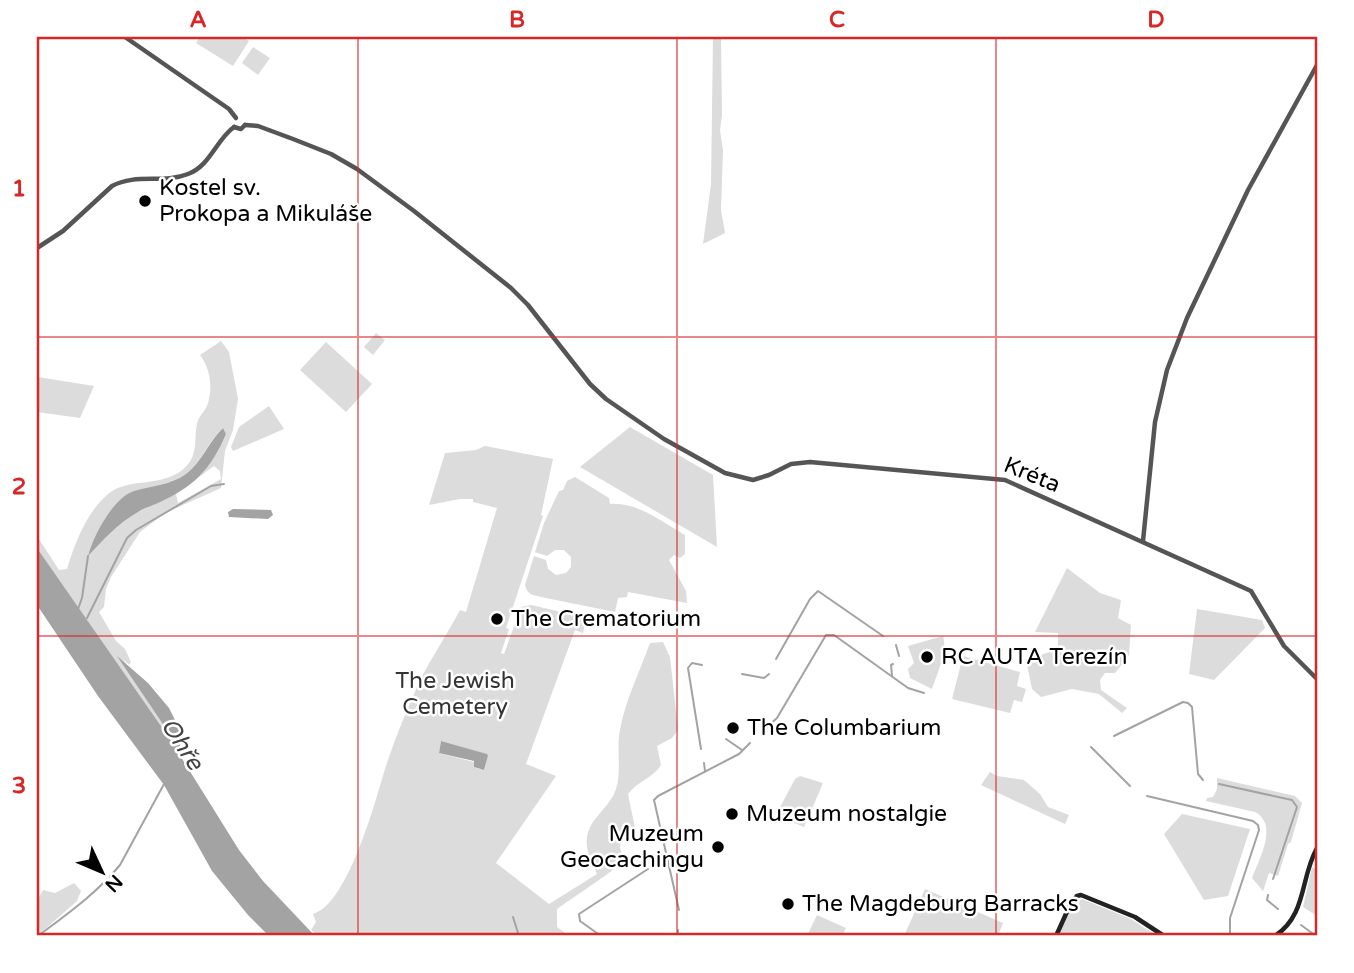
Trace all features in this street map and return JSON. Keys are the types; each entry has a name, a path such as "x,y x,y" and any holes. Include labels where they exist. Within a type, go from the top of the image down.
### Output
{"main road":[{"path":"1275,936 1285,929 1297,912 1308,867 1317,848"},
{"path":"1056,936 1077,895 1135,917 1164,936"}],"street":[{"path":"125,37 229,109 236,118"},
{"path":"1143,541 1155,422 1167,370 1187,318 1248,190 1317,65"},
{"path":"234,127 241,130 245,125 242,118 236,118"},
{"path":"234,127 233,121 236,118"},
{"name":"Kréta","path":"245,125 258,126 306,144 357,169 492,271 528,305 580,372 606,399 664,439 725,472 753,480 791,464 810,462 997,478 1251,591 1284,646 1317,679"},
{"path":"37,248 63,231 112,186 126,180 178,177 196,170 225,134 234,127"}],"green space":[{"path":"200,37 242,37 249,41 233,66 196,43"},
{"path":"713,37 721,37 721,210 725,233 703,244 711,184"},
{"path":"253,47 270,58 258,75 242,63"},
{"path":"376,333 385,340 373,355 364,347"},
{"path":"221,341 229,352 238,399 233,430 225,451 221,488 165,513 140,532 111,577 106,589 104,607 99,612 116,641 125,649 131,662 129,665 123,659 174,739 172,743 37,548 37,536 59,570 67,569 87,519 108,494 124,486 169,477 186,467 195,448 198,420 207,406 210,393 209,373 200,355","holes":["223,428 226,434 217,454 195,479 119,525 88,555 100,528 119,501 135,491 168,483 186,474","214,466 220,471 221,479 178,503 176,494"]},
{"path":"326,342 372,384 346,412 300,370"},
{"path":"38,377 94,386 80,418 37,412"},
{"path":"269,406 284,429 233,451 231,447 239,427"},
{"path":"630,427 713,475 717,547 580,467"},
{"name":"The Jewish Cemetery","path":"485,446 553,459 541,515 543,516 506,628 509,629 501,653 504,654 521,607 531,605 587,618 583,633 575,630 526,764 556,776 496,863 549,904 597,874 589,856 587,838 595,819 616,789 622,719 650,643 663,642 670,657 678,730 672,738 657,746 661,765 658,769 628,794 635,828 621,840 620,848 624,860 557,909 557,927 569,936 318,936 311,930 316,922 313,914 326,906 338,892 349,872 367,827 392,748 418,685 460,610 466,612 497,508 473,502 473,499 429,505 445,453 476,450","holes":["441,741 488,756 484,770 476,768 474,762 439,753"]},
{"path":"575,477 609,498 610,504 640,510 685,535 685,554 680,558 674,555 669,560 686,591 687,603 628,592 627,597 618,598 615,612 529,592 525,585 534,556 546,560 548,569 556,575 566,573 571,567 571,557 564,550 555,550 547,556 535,552 544,523 559,491 563,490 567,481"},
{"path":"1067,568 1100,593 1121,600 1118,618 1131,625 1129,655 1115,673 1105,673 1100,680 1101,690 1127,708 1122,713 1099,694 1072,689 1041,697 1032,689 1026,660 1058,649 1058,633 1035,632"},
{"path":"1197,609 1262,620 1265,628 1214,680 1189,674"},
{"name":"RC AUTA Terezín","path":"943,636 943,655 932,689 910,678 908,669 914,663 908,646"},
{"path":"963,656 1020,672 1017,686 1026,689 1022,702 1014,700 1010,713 952,699"},
{"path":"990,772 997,776 1024,780 1040,794 1048,807 1069,815 1065,824 981,785"},
{"path":"800,776 823,783 804,827 781,817 778,811 795,779"},
{"path":"1217,778 1295,796 1302,803 1278,876 1269,873 1263,891 1252,878 1265,843 1266,825 1255,812 1206,801 1207,798 1213,797 1217,789"},
{"path":"1182,814 1250,829 1228,896 1204,900 1164,834"},
{"path":"1312,867 1317,871 1317,916 1303,907"},
{"path":"74,883 81,891 77,901 37,936 37,901 43,890 55,893"},
{"path":"925,889 1003,923 998,936 904,936"},
{"path":"1082,899 1131,919 1157,936 1058,936 1070,910"},
{"path":"817,915 846,928 842,936 807,936"}],"shaded area":[{"path":"223,428 226,434 220,447 200,476 181,491 124,522 88,556 99,528 119,501 134,491 167,483 186,474 197,464"},
{"path":"233,509 271,510 273,515 268,519 229,517 228,512"},
{"path":"37,548 172,742 173,739 117,656 148,683 169,708 179,728 181,757 239,850 263,881 315,936 269,936 212,871 164,785 98,696 37,605"},
{"path":"441,741 487,754 484,770 474,767 474,761 439,753"}],"waterway":[{"path":"87,618 127,538 211,486 224,484"},
{"path":"78,609 88,556"},
{"path":"776,659 810,599 818,591 883,636"},
{"path":"765,729 777,718 826,635 834,635 908,688 924,693"},
{"path":"896,645 899,656"},
{"path":"701,749 688,668 692,663 702,665"},
{"path":"892,676 893,664"},
{"path":"742,674 764,678 769,674"},
{"path":"1114,736 1183,702 1188,703 1192,707 1198,774 1203,780"},
{"path":"726,739 742,750"},
{"path":"679,910 654,800 739,754 750,743"},
{"path":"1091,747 1130,786"},
{"path":"704,763 705,771"},
{"path":"38,936 92,894 120,865 164,784"},
{"path":"1219,784 1292,800 1297,807 1273,879"},
{"path":"1147,796 1253,821 1258,825 1259,830 1230,918 1230,935"},
{"path":"659,862 667,857"},
{"path":"601,936 580,921 579,914 648,869"},
{"path":"1268,895 1267,900 1278,909"},
{"path":"513,917 519,936"},
{"path":"1301,925 1316,936"},
{"path":"678,930 678,936"}],"railway":[{"path":"37,39 42,37"}],"place":[{"name":"Kostel sv. Prokopa a Mikuláše","path":"145,201"},
{"name":"The Crematorium","path":"497,619"},
{"name":"RC AUTA Terezín","path":"927,657"},
{"name":"The Columbarium","path":"733,728"},
{"name":"Muzeum nostalgie","path":"732,814"},
{"name":"Muzeum Geocachingu","path":"718,847"},
{"name":"The Magdeburg Barracks","path":"788,904"}],"water label":[{"name":"Ohře","path":"182,744"}]}
